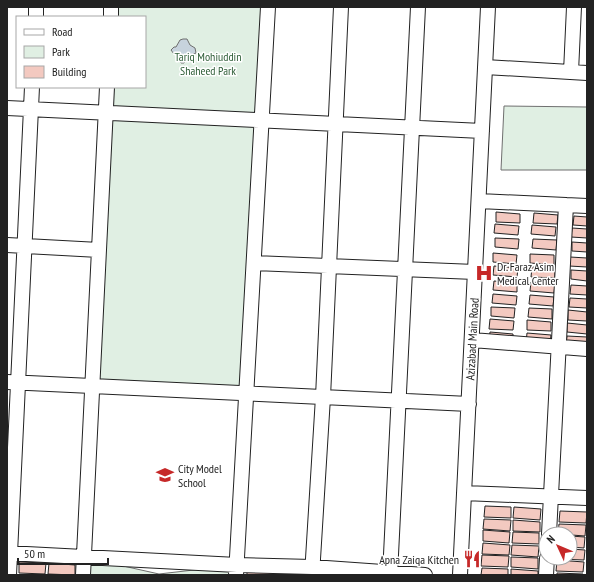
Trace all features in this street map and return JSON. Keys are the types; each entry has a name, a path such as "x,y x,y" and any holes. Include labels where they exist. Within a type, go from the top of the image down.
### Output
{"street":[{"path":"236,570 268,7"},
{"path":"312,571 323,397 341,7"},
{"path":"390,574 418,7"},
{"name":"Azizabad Main Road","path":"460,575 488,7"},
{"path":"571,72 574,7"},
{"path":"485,67 587,73"},
{"path":"9,575 8,553 12,382 24,246 32,88"},
{"path":"83,575 107,88"},
{"path":"7,108 482,131"},
{"path":"479,201 587,206"},
{"path":"549,526 566,205"},
{"path":"7,245 99,250"},
{"path":"254,263 475,272"},
{"path":"472,340 587,349"},
{"path":"12,382 469,404"},
{"path":"464,493 587,498"},
{"path":"8,553 84,557 236,570 425,575"}],"green space":[{"name":"Tariq Mohiuddin Shaheed Park","path":"113,7 268,7 247,394 92,386 110,88 146,88 146,16 112,16"},
{"path":"504,106 587,107 587,170 501,170"},
{"path":"83,557 159,574 237,565 236,575 83,575"}],"shaded area":[{"path":"187,39 190,45 195,48 196,53 190,56 184,63 181,63 177,55 171,50 176,47 180,40"}],"building":[{"path":"496,212 520,214 520,223 496,222"},
{"path":"534,213 558,215 557,224 533,223"},
{"path":"574,216 587,217 587,226 573,225"},
{"path":"495,224 519,226 518,235 494,233"},
{"path":"532,225 556,227 555,236 531,234"},
{"path":"572,228 587,229 587,238 571,237"},
{"path":"495,238 519,239 518,249 495,247"},
{"path":"533,239 557,240 556,250 532,248"},
{"path":"572,242 587,243 587,252 572,251"},
{"path":"493,253 517,255 516,264 493,262"},
{"path":"530,254 554,255 554,265 530,263"},
{"path":"570,257 587,258 587,267 569,266"},
{"path":"494,266 518,268 517,277 493,275"},
{"path":"532,267 555,269 555,278 531,277"},
{"path":"571,270 587,271 587,281 571,279"},
{"path":"494,281 517,283 517,292 493,290"},
{"path":"531,282 555,284 554,293 530,291"},
{"path":"571,285 587,286 587,295 570,294"},
{"path":"493,294 517,296 516,305 492,303"},
{"path":"530,295 554,297 553,306 529,304"},
{"path":"570,298 587,299 587,308 569,307"},
{"path":"491,307 515,308 514,318 491,316"},
{"path":"529,308 552,309 552,319 528,317"},
{"path":"568,310 587,312 587,321 568,320"},
{"path":"490,319 514,321 513,330 489,329"},
{"path":"527,320 551,322 551,331 527,330"},
{"path":"567,323 587,325 587,334 567,332"},
{"path":"490,332 513,334 513,343 489,341"},
{"path":"527,333 551,335 550,344 526,343"},
{"path":"567,336 587,337 587,347 566,345"},
{"path":"485,506 511,507 511,518 484,517"},
{"path":"514,507 541,509 540,520 513,518"},
{"path":"560,511 587,512 586,523 559,522"},
{"path":"484,519 511,520 510,531 483,529"},
{"path":"513,520 540,522 538,532 513,531"},
{"path":"559,524 586,525 585,536 578,535 578,526 559,526"},
{"path":"483,530 510,532 509,543 483,541"},
{"path":"513,532 538,533 538,544 512,543"},
{"path":"578,537 585,537 584,548 578,548"},
{"path":"483,543 510,545 509,555 482,554"},
{"path":"512,545 538,546 538,557 511,555"},
{"path":"578,550 585,550 584,560 578,560"},
{"path":"482,555 509,556 508,567 481,566"},
{"path":"511,557 538,558 538,569 511,567"},
{"path":"19,562 46,563 45,574 19,573"},
{"path":"578,562 584,562 583,572 556,571 556,566 578,566"},
{"path":"49,563 75,565 75,575 48,574"},
{"path":"482,568 508,569 508,575 481,575"},
{"path":"511,569 538,571 538,575 511,575"},
{"path":"247,571 274,573 274,575 247,575"},
{"path":"277,573 303,574 303,575 277,575"},
{"path":"557,573 583,574 583,575 557,575"}],"place":[{"name":"Dr. Faraz Asim Medical Center","path":"484,273"},
{"name":"City Model School","path":"165,475"},
{"name":"Apna Zaiqa Kitchen","path":"472,559"}]}
